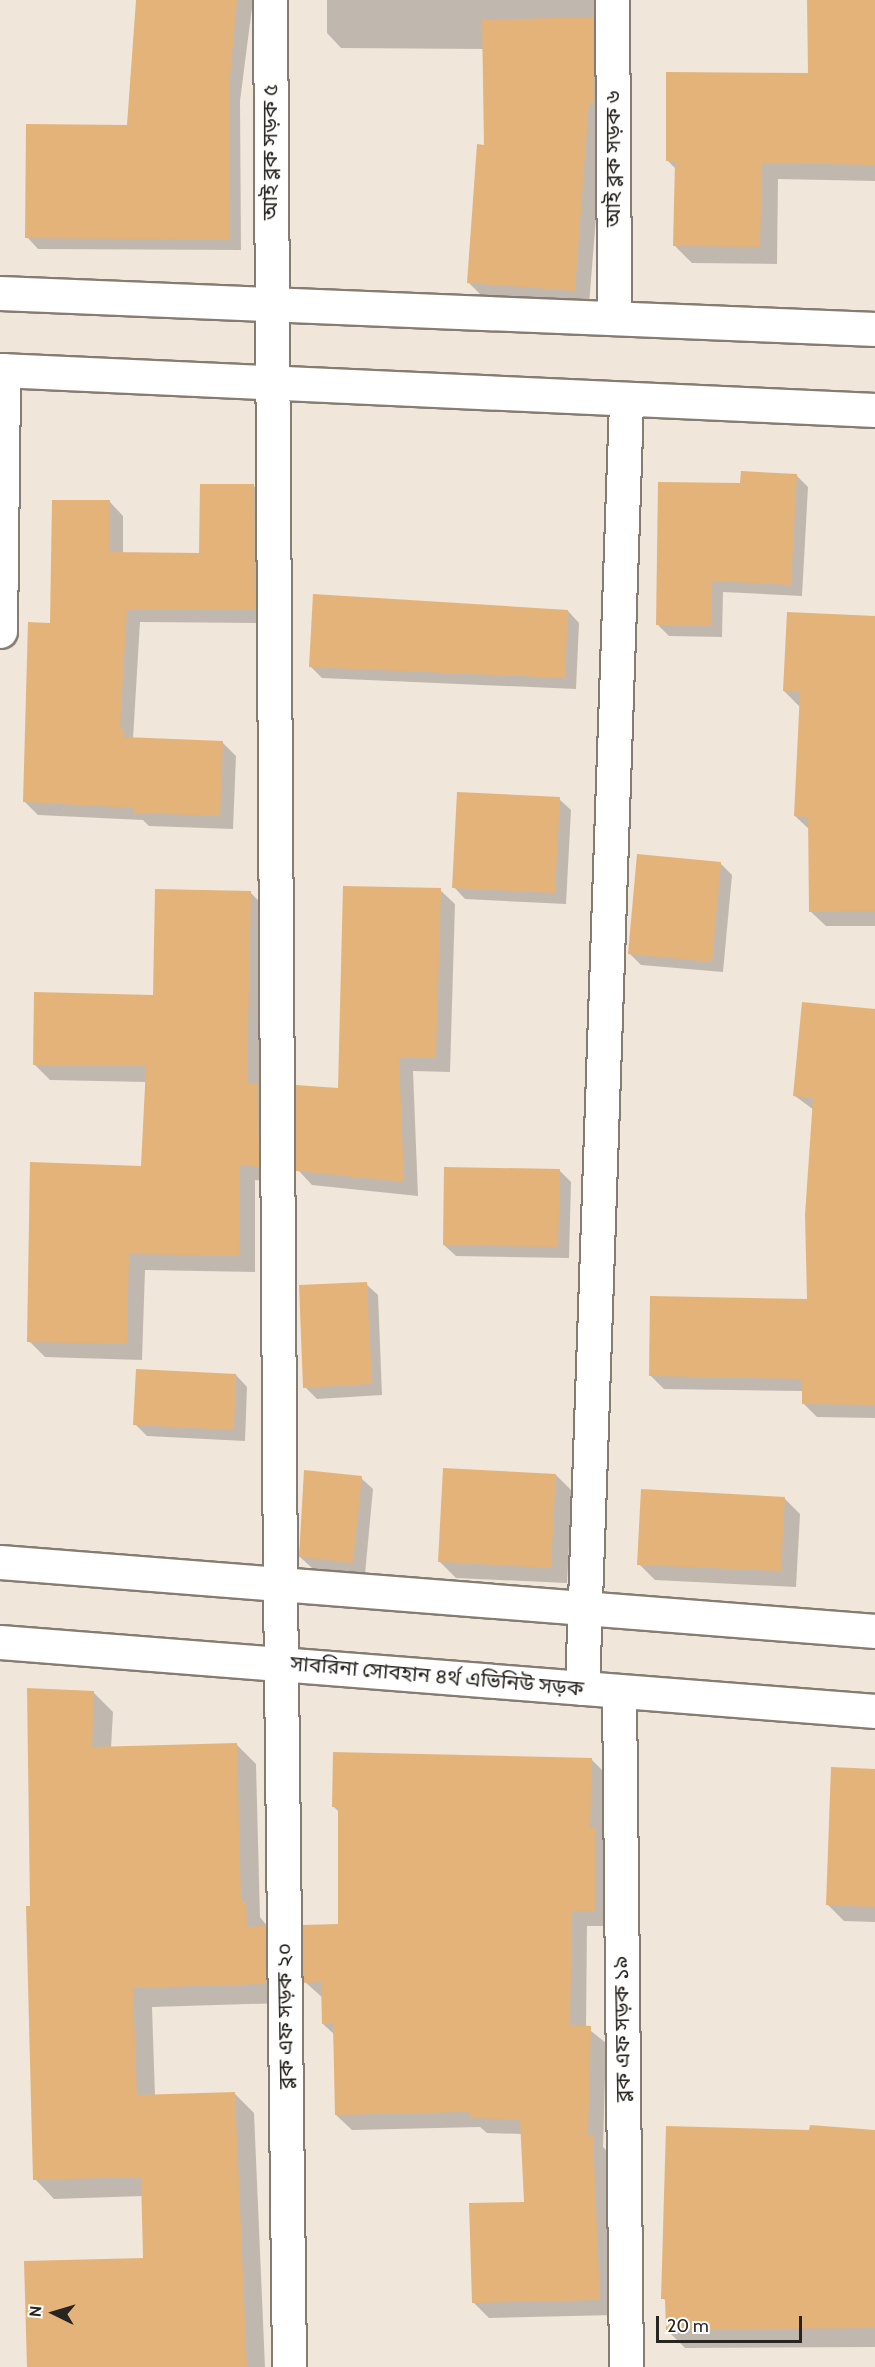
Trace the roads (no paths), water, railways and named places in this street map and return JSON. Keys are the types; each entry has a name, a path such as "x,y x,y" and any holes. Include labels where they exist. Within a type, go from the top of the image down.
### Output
{"street":[{"name":"আই ব্লক সড়ক ৫","path":"270,0 280,1585"},
{"name":"আই ব্লক সড়ক ৬","path":"612,0 614,318"},
{"path":"0,293 875,329"},
{"path":"0,631 2,370 875,410"},
{"path":"582,1688 626,399"},
{"path":"0,1562 875,1631"},
{"name":"ব্লক এফ সড়ক ২০","path":"280,1585 290,2367"},
{"name":"সাবরিনা সোবহান ৪র্থ এভিনিউ সড়ক","path":"0,1642 875,1711"},
{"name":"ব্লক এফ সড়ক ১৯","path":"619,1691 626,2367"}]}
